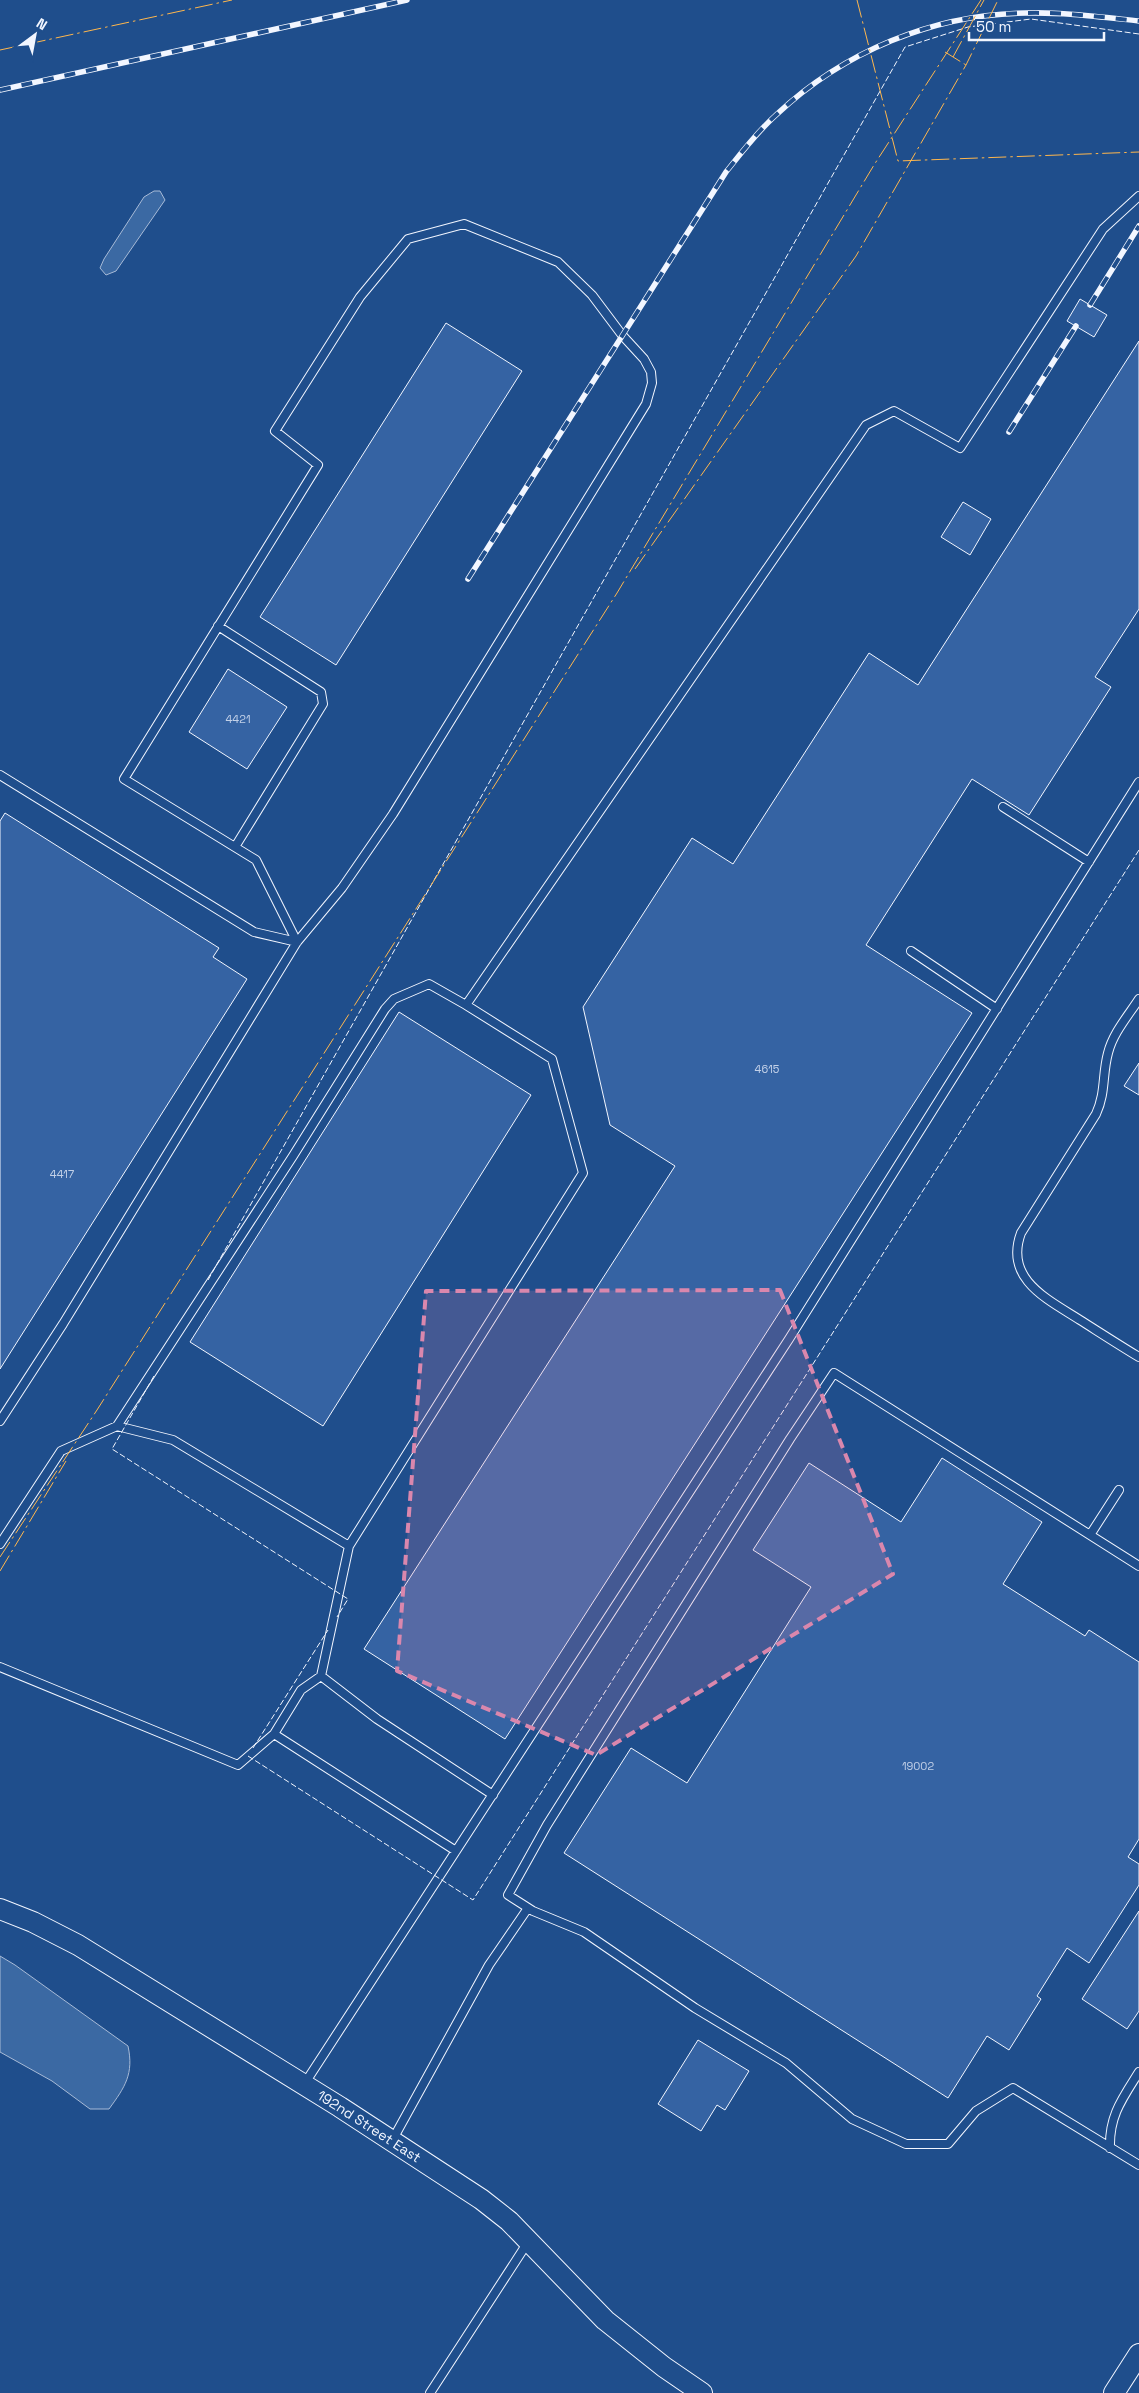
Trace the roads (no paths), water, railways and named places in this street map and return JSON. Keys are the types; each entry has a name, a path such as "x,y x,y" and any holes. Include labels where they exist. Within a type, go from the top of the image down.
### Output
{"street":[{"name":"192nd Street East","path":"0,1909 78,1944 304,2085 481,2199 529,2240 605,2320 664,2367 702,2393"},
{"path":"1114,2393 1139,2354"}],"lane":[{"path":"466,1005 866,425 894,411 960,448 1104,229 1139,196"},
{"path":"0,1421 63,1324 297,942 342,888 393,814 646,404 652,383 651,372 644,359 622,335 592,295 558,262 464,224 408,239 360,297 275,431 318,465 124,779 256,860 297,942"},
{"path":"218,626 321,692 323,704 235,847"},
{"path":"0,775 254,932 297,942"},
{"path":"304,2085 789,1339 1139,782"},
{"path":"1003,807 1089,862"},
{"path":"911,952 997,1009"},
{"path":"0,1544 60,1451 117,1426 293,1156 385,1009 394,999 429,984 552,1059 583,1173 349,1546 321,1676 301,1690 274,1734 238,1764 0,1667"},
{"path":"1139,999 1110,1045 1102,1098 1096,1114 1021,1233 1016,1256 1023,1276 1041,1296 1139,1357"},
{"path":"1139,1566 834,1373 790,1439 547,1825 508,1895 528,1908 584,1932 695,2008 786,2063 852,2119 906,2144 948,2144 976,2111 1013,2088 1139,2165"},
{"path":"117,1426 174,1440 349,1546"},
{"path":"1090,1535 1119,1490"},
{"path":"321,1676 377,1719 492,1795"},
{"path":"274,1734 456,1851"},
{"path":"392,2141 489,1966 528,1908"},
{"path":"1110,2148 1109,2130 1114,2114 1139,2072"},
{"path":"430,2393 529,2240"}],"water":[{"path":"154,191 160,191 165,200 116,271 106,275 100,268 104,259 144,197"},
{"path":"0,1956 128,2046 130,2065 127,2080 109,2109 90,2109 52,2081 0,2052"}],"railway":[{"path":"0,90 407,0"},
{"path":"468,579 726,172 762,128 802,93 860,55 924,29 957,20 991,15 1040,13 1139,21"},
{"path":"1090,305 1139,226"},
{"path":"1009,432 1076,326"}]}
